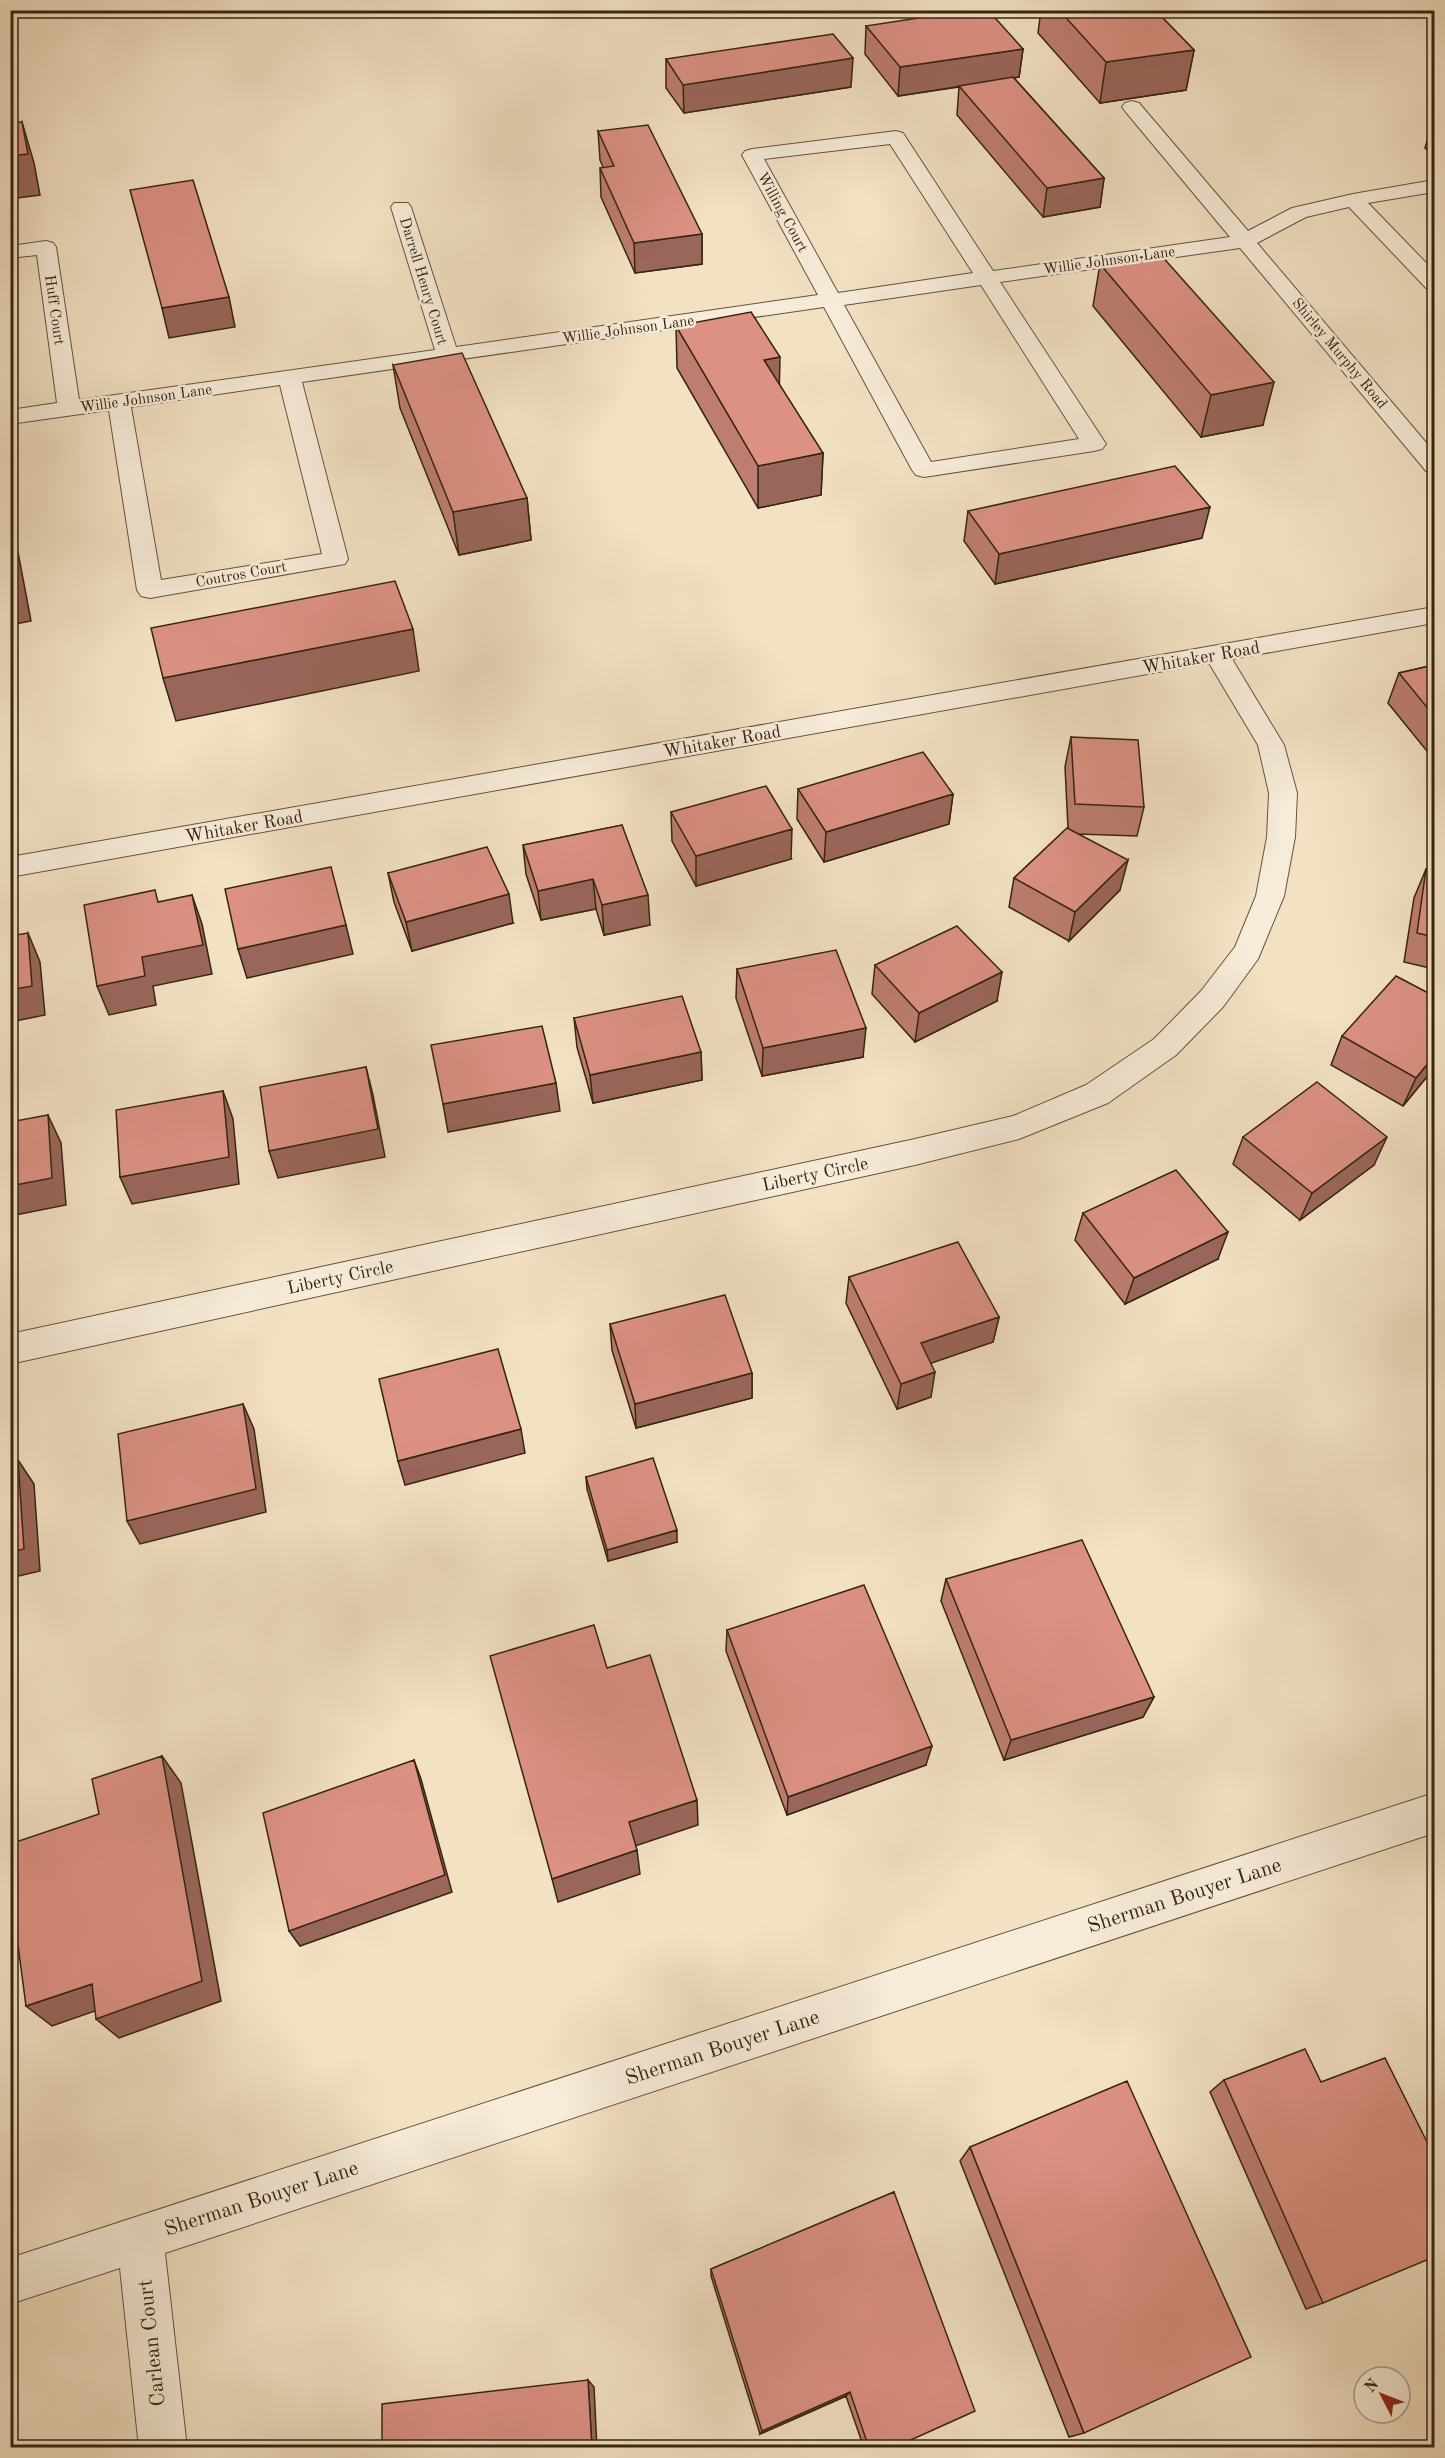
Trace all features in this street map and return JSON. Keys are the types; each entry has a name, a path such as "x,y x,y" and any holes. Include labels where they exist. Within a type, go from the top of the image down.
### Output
{"street":[{"name":"Shirley Murphy Road","path":"1132,107 1434,466"},
{"name":"Willing Court","path":"896,137 987,278 1094,444 924,470 752,155 896,137"},
{"path":"1245,241 1299,212 1434,186"},
{"path":"1353,200 1434,283"},
{"name":"Darrell Henry Court","path":"401,207 448,355"},
{"name":"Willie Johnson Lane","path":"10,417 1245,241"},
{"name":"Huff Court","path":"10,252 46,247 69,409"},
{"name":"Coutros Court","path":"119,402 150,590 336,559 289,377"},
{"name":"Whitaker Road","path":"10,867 1434,615"},
{"name":"Liberty Circle","path":"10,1349 915,1152 1019,1127 1097,1094 1165,1047 1212,999 1248,951 1270,896 1281,837 1283,793 1271,745 1216,654"},
{"name":"Sherman Bouyer Lane","path":"10,2280 1434,1813"},
{"name":"Carlean Court","path":"140,2238 163,2448"}],"building":[{"path":"970,10 988,10 1023,49 900,67 866,26"},
{"path":"1059,10 1155,10 1194,50 1106,62"},
{"path":"833,34 853,58 683,85 666,59"},
{"path":"1013,77 1104,178 1047,188 959,86"},
{"path":"22,122 28,154 10,156 10,123"},
{"path":"648,125 702,234 634,243 600,168 614,166 598,131"},
{"path":"193,180 229,297 162,308 130,190"},
{"path":"1160,254 1274,382 1211,395 1100,264"},
{"path":"751,312 780,357 764,360 823,453 758,466 676,326"},
{"path":"462,353 527,498 453,512 393,365"},
{"path":"1175,466 1210,507 999,554 968,511"},
{"path":"10,551 15,578 10,579"},
{"path":"395,581 413,629 163,678 151,628"},
{"path":"1434,665 1434,716 1399,673"},
{"path":"1071,737 1138,740 1144,807 1075,804"},
{"path":"923,752 953,794 826,832 798,789"},
{"path":"766,786 792,829 696,856 671,812"},
{"path":"622,825 648,895 602,905 593,879 538,891 523,845"},
{"path":"1067,828 1128,860 1075,912 1014,878"},
{"path":"487,847 509,894 406,922 388,873"},
{"path":"331,867 346,925 238,949 225,889"},
{"path":"1426,869 1434,870 1434,937 1417,933"},
{"path":"155,890 158,902 192,895 203,945 142,957 145,976 97,986 84,905"},
{"path":"957,926 1002,972 919,1013 875,965"},
{"path":"28,933 32,986 10,990 10,936"},
{"path":"836,950 866,1028 763,1048 737,969"},
{"path":"1396,976 1434,996 1434,1056 1416,1078 1342,1036"},
{"path":"682,996 701,1052 590,1075 574,1018"},
{"path":"542,1026 556,1083 443,1104 431,1045"},
{"path":"366,1067 378,1129 269,1151 260,1087"},
{"path":"1317,1082 1387,1137 1312,1193 1243,1137"},
{"path":"223,1091 229,1157 120,1177 116,1110"},
{"path":"48,1115 52,1178 10,1186 10,1122"},
{"path":"1176,1170 1228,1232 1134,1278 1083,1213"},
{"path":"958,1242 999,1317 921,1343 935,1372 901,1384 849,1277"},
{"path":"725,1295 752,1373 635,1404 610,1324"},
{"path":"498,1349 521,1429 398,1461 379,1379"},
{"path":"243,1404 256,1489 127,1521 118,1434"},
{"path":"653,1458 677,1530 607,1550 586,1477"},
{"path":"18,1460 24,1549 10,1552 10,1462"},
{"path":"1082,1540 1154,1697 1011,1740 946,1579"},
{"path":"864,1585 932,1746 788,1797 727,1630"},
{"path":"594,1625 607,1668 650,1655 697,1800 629,1822 637,1850 552,1879 490,1656"},
{"path":"162,1756 202,1981 96,2019 92,1984 26,2006 10,1884 10,1844 99,1814 92,1779"},
{"path":"414,1760 445,1875 289,1931 263,1813"},
{"path":"1305,2049 1321,2082 1385,2058 1434,2156 1434,2257 1323,2303 1224,2080"},
{"path":"1127,2081 1251,2357 1084,2433 970,2147"},
{"path":"894,2192 975,2411 893,2448 869,2448 850,2392 762,2431 711,2269"},
{"path":"588,2380 592,2448 382,2448 382,2404"}]}
